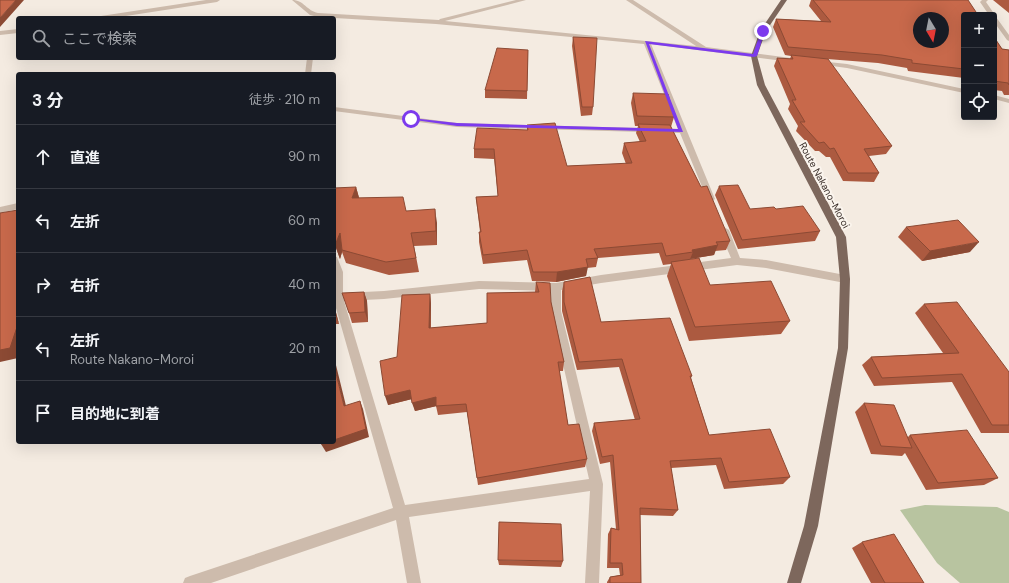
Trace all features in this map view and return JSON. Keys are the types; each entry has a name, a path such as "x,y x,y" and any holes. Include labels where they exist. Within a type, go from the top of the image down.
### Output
{"main road":[{"path":"754,56 763,31 784,0"},
{"name":"Route Nakano-Moroi","path":"754,56 761,85 841,237 844,279 843,348 811,526 794,583"}],"street":[{"path":"114,16 217,0"},
{"path":"295,0 316,16"},
{"path":"436,22 523,0"},
{"path":"629,0 705,49"},
{"path":"985,0 983,2 990,12"},
{"path":"336,18 436,22 646,42 801,61"},
{"path":"997,22 1009,39"},
{"path":"0,33 16,31"},
{"path":"646,42 716,211"},
{"path":"308,72 310,60"},
{"path":"808,62 847,66 961,90"},
{"path":"997,99 1009,101"},
{"path":"336,109 457,125 682,131"},
{"path":"0,210 16,206"},
{"path":"722,225 737,262"},
{"path":"338,297 384,295 479,285 556,287 601,279 737,262 766,264 844,279"},
{"path":"336,266 338,272 338,297 401,512 414,583"},
{"path":"556,287 556,311 597,484 592,583"},
{"path":"190,583 401,512 597,484"}],"green space":[{"path":"925,505 997,507 1009,512 1009,583 960,583 937,563 900,510"}],"building":[{"path":"0,0 16,0 0,18"},
{"path":"813,0 968,0 976,12 961,12 961,69 912,63 912,60 882,55 788,47 776,19 831,22"},
{"path":"573,37 597,38 593,107 582,107"},
{"path":"997,42 1002,49 1009,50 1009,85 1008,83 997,81"},
{"path":"497,48 528,50 527,91 485,90"},
{"path":"791,55 828,59 892,146 864,149 879,173 848,173 834,148 830,149 824,142 819,143 800,122 805,122 792,100 796,100 777,58 793,59"},
{"path":"633,93 668,94 674,117 637,116"},
{"path":"555,123 567,166 632,163 624,143 646,141 638,124 670,125 701,187 707,186 730,241 716,242 718,245 692,250 693,252 666,256 662,243 594,249 598,258 586,259 588,267 557,272 533,272 527,250 483,255 479,232 481,232 476,197 498,196 494,149 474,149 477,128 528,130 527,125"},
{"path":"738,185 750,209 774,207 776,209 803,206 820,231 742,240 719,186"},
{"path":"356,187 352,198 403,197 406,211 435,209 436,231 411,233 416,258 386,262 342,250 340,233 336,243 336,188"},
{"path":"16,210 16,330 10,348 0,350 0,213"},
{"path":"958,220 979,242 930,251 906,227"},
{"path":"699,258 710,285 771,281 790,321 695,327 671,262"},
{"path":"590,277 601,322 670,318 692,376 690,376 709,435 770,429 790,477 729,482 721,458 670,461 678,510 640,508 641,583 610,583 610,577 623,575 622,563 610,563 611,528 619,530 613,455 602,457 594,423 640,419 622,359 579,362 564,302 564,282"},
{"path":"536,282 550,283 551,302 564,362 558,362 568,425 579,424 587,459 477,478 466,404 436,406 436,397 412,403 410,390 385,396 380,361 397,357 402,295 430,294 429,328 487,323 487,293 539,292"},
{"path":"364,292 365,312 349,313 342,293"},
{"path":"957,302 1009,372 1009,425 992,425 962,374 882,378 871,357 959,353 924,304"},
{"path":"336,373 344,406 360,401 366,429 336,439"},
{"path":"864,403 894,405 912,448 881,446"},
{"path":"967,430 998,478 938,483 910,435"},
{"path":"499,522 561,524 563,561 498,560"},
{"path":"894,534 924,583 885,583 862,542"}],"route":[{"path":"411,119 457,125 682,131 646,42 754,56 763,31"}]}
